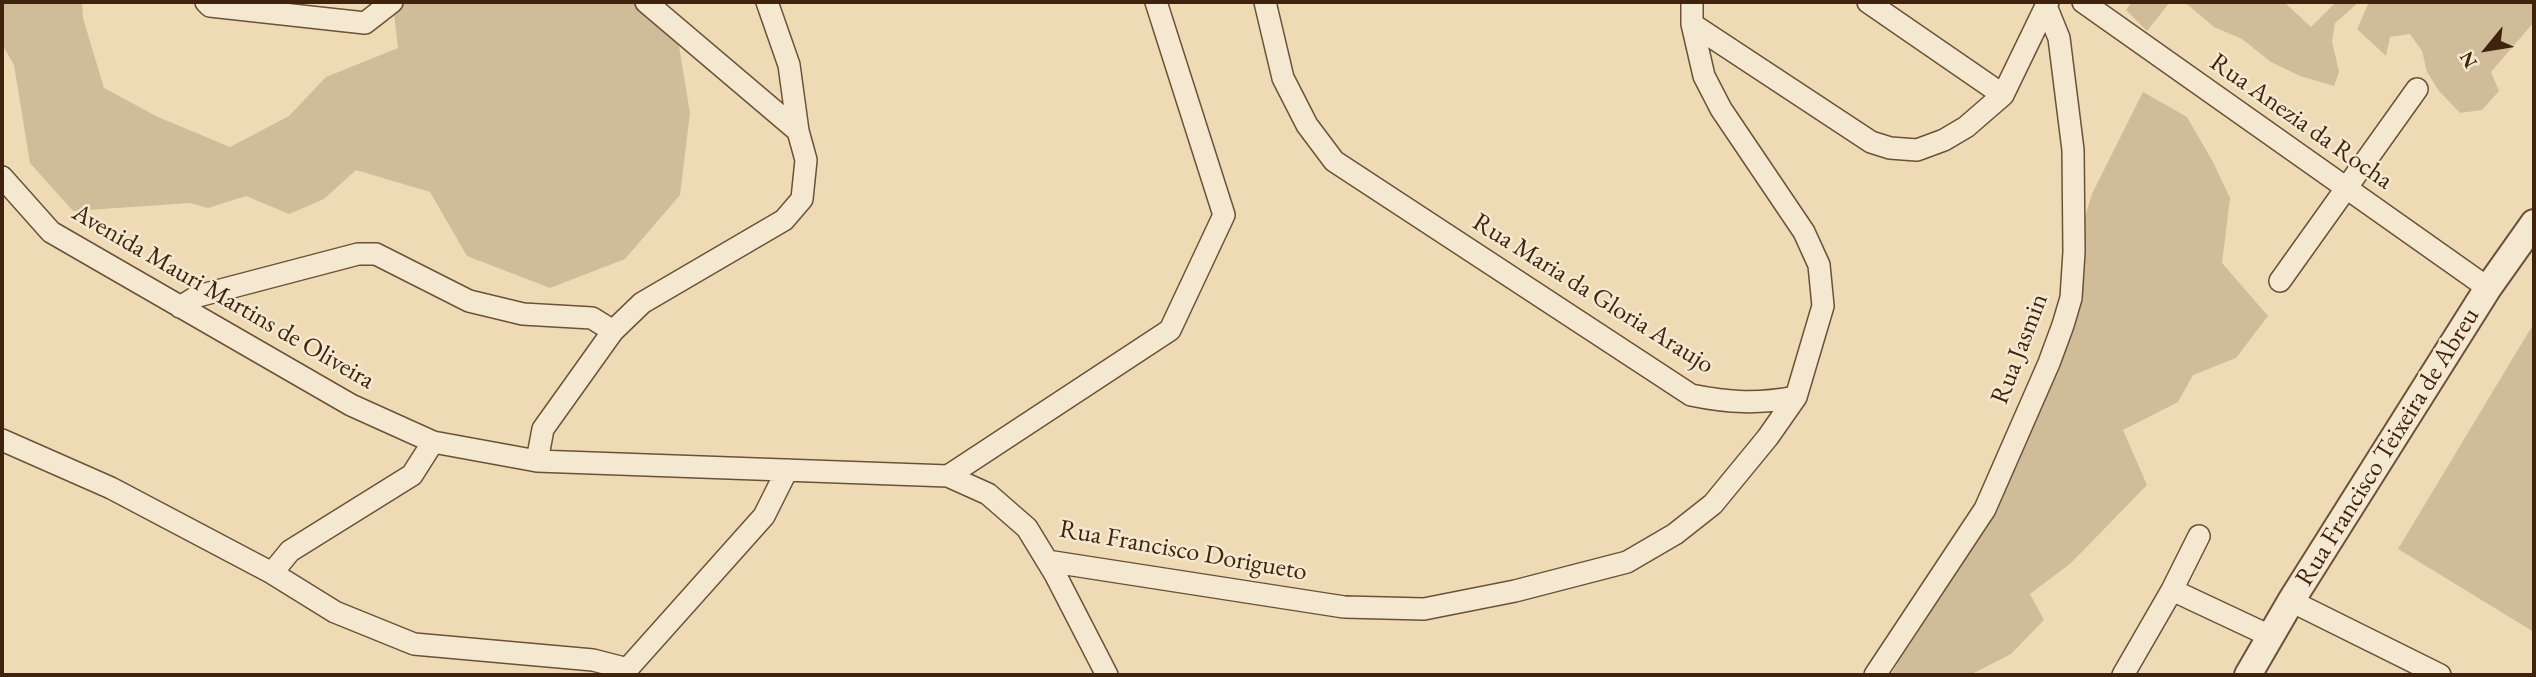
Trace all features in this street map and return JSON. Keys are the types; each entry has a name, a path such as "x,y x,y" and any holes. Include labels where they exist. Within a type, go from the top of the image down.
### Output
{"street":[{"path":"206,2 210,6 365,23 392,2"},
{"path":"646,2 797,131"},
{"path":"537,461 543,429 613,331 642,303 784,220 802,199 806,160 797,131 789,65 767,2"},
{"path":"948,476 1170,330 1224,215 1156,2"},
{"name":"Rua Maria da Gloria Araujo","path":"1265,2 1283,78 1307,125 1335,161 1691,395 1727,403 1764,402 1796,397"},
{"path":"1692,2 1692,24 1704,76 1721,109 1804,232 1819,265 1823,306 1796,397"},
{"path":"1868,2 2003,95"},
{"name":"Rua Anezia da Rocha","path":"2083,2 2488,288"},
{"path":"1692,24 1871,142 1889,148 1917,150 1944,140 1966,127 2003,95 2047,4"},
{"name":"Rua Jasmin","path":"1875,675 1985,509 2049,363 2071,298 2074,253 2073,150 2059,38 2047,4"},
{"path":"2280,281 2417,89"},
{"name":"Avenida Mauri Martins de Oliveira","path":"2,177 51,232 351,405 433,442"},
{"name":"Rua Francisco Teixeira de Abreu","path":"2248,675 2291,601 2488,288 2534,223"},
{"path":"180,307 198,296 358,254 376,254 469,301 523,314 592,318 613,331"},
{"name":"Rua Francisco Dorigueto","path":"433,442 537,461 948,476 988,495 1027,528 1047,561 1344,607 1424,609 1515,591 1627,562 1675,534 1713,504 1768,437 1796,397"},
{"path":"2,440 111,488 272,573 335,612 414,644 593,660 625,672 764,516 787,470"},
{"path":"272,573 290,551 412,475 433,442"},
{"path":"2123,675 2172,590 2199,536"},
{"path":"1047,561 1107,675"},
{"path":"2172,590 2270,636"},
{"path":"2291,601 2440,675"}],"shaded area":[{"path":"2,2 82,2 83,18 104,88 158,117 230,147 289,116 326,77 398,48 393,4 398,2 649,2 676,28 690,113 680,195 625,259 550,288 467,256 430,192 356,170 324,199 289,214 246,196 208,208 190,203 73,211 30,163 14,65 2,44"},
{"path":"2132,2 2170,2 2147,31 2126,10"},
{"path":"2179,2 2284,2 2311,27 2336,2 2359,2 2335,23 2332,41 2339,72 2334,86 2300,76 2271,62 2242,39 2214,27 2188,5"},
{"path":"2369,2 2534,2 2534,22 2491,72 2499,91 2482,110 2460,113 2439,91 2427,72 2422,51 2410,34 2390,37 2386,56 2357,29"},
{"path":"2143,92 2187,117 2213,162 2230,198 2222,263 2268,316 2236,358 2193,375 2178,402 2123,430 2147,485 2071,563 2030,594 2044,620 2011,654 1970,675 1891,675 2015,441 2092,194"},
{"path":"2534,323 2534,632 2398,549"}]}
